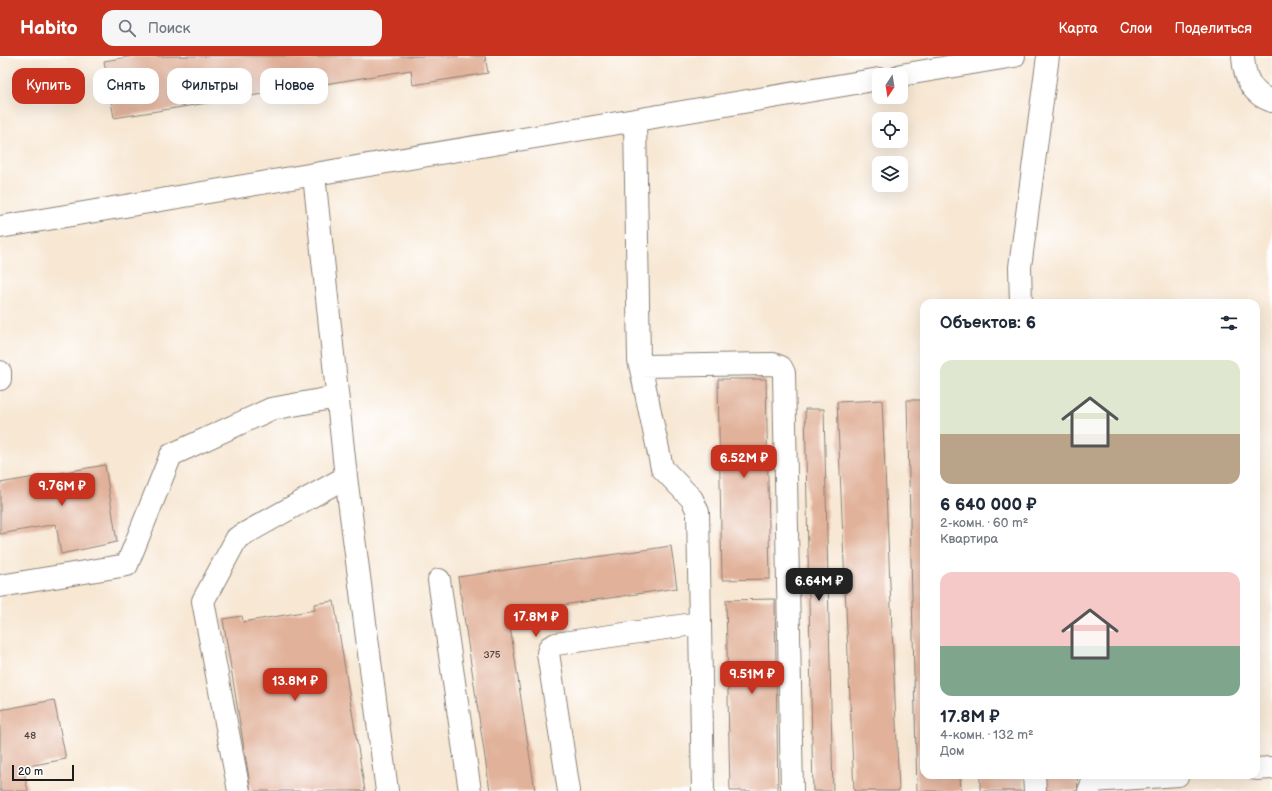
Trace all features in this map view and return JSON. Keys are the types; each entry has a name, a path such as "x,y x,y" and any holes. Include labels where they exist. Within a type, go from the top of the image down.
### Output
{"street":[{"path":"908,74 1014,56"},
{"path":"1021,299 1020,267 1048,56"},
{"path":"1243,56 1244,75 1254,90 1272,101"},
{"path":"0,227 872,80"},
{"path":"634,121 641,366 662,468 692,499 698,512 703,791"},
{"path":"314,175 346,477 387,791"},
{"path":"641,366 773,364 781,367 784,373 792,791"},
{"path":"0,372 0,379"},
{"path":"0,586 127,565 171,455 271,409 337,397"},
{"path":"239,791 203,601 237,538 346,477"},
{"path":"438,580 470,791"},
{"path":"569,791 548,653 550,647 556,644 700,623"},
{"path":"1260,769 1272,768"},
{"path":"1034,779 1035,791"},
{"path":"1089,791 1093,781 1121,779"}],"building":[{"path":"134,56 485,56 488,73 413,85 411,70 328,83 328,68 260,68 260,94 252,96 252,68 167,68 167,104 201,104 114,118 112,104 159,104 159,68 105,68 104,61"},
{"path":"718,379 766,379 770,579 722,580"},
{"path":"882,400 899,791 854,791 837,402"},
{"path":"907,400 920,400 920,779 960,779 961,791 917,791"},
{"path":"805,409 824,409 833,791 813,791"},
{"path":"105,465 117,542 61,554 56,524 0,534 0,483"},
{"path":"671,546 677,588 508,613 535,791 490,791 458,577"},
{"path":"775,599 778,791 730,791 726,600"},
{"path":"334,601 365,791 251,791 223,619 242,616 243,622 315,610 314,604"},
{"path":"54,700 66,759 23,767 28,791 0,791 0,710"},
{"path":"980,779 1023,779 1024,791 980,791"},
{"path":"1045,779 1077,779 1078,791 1046,791"}]}
